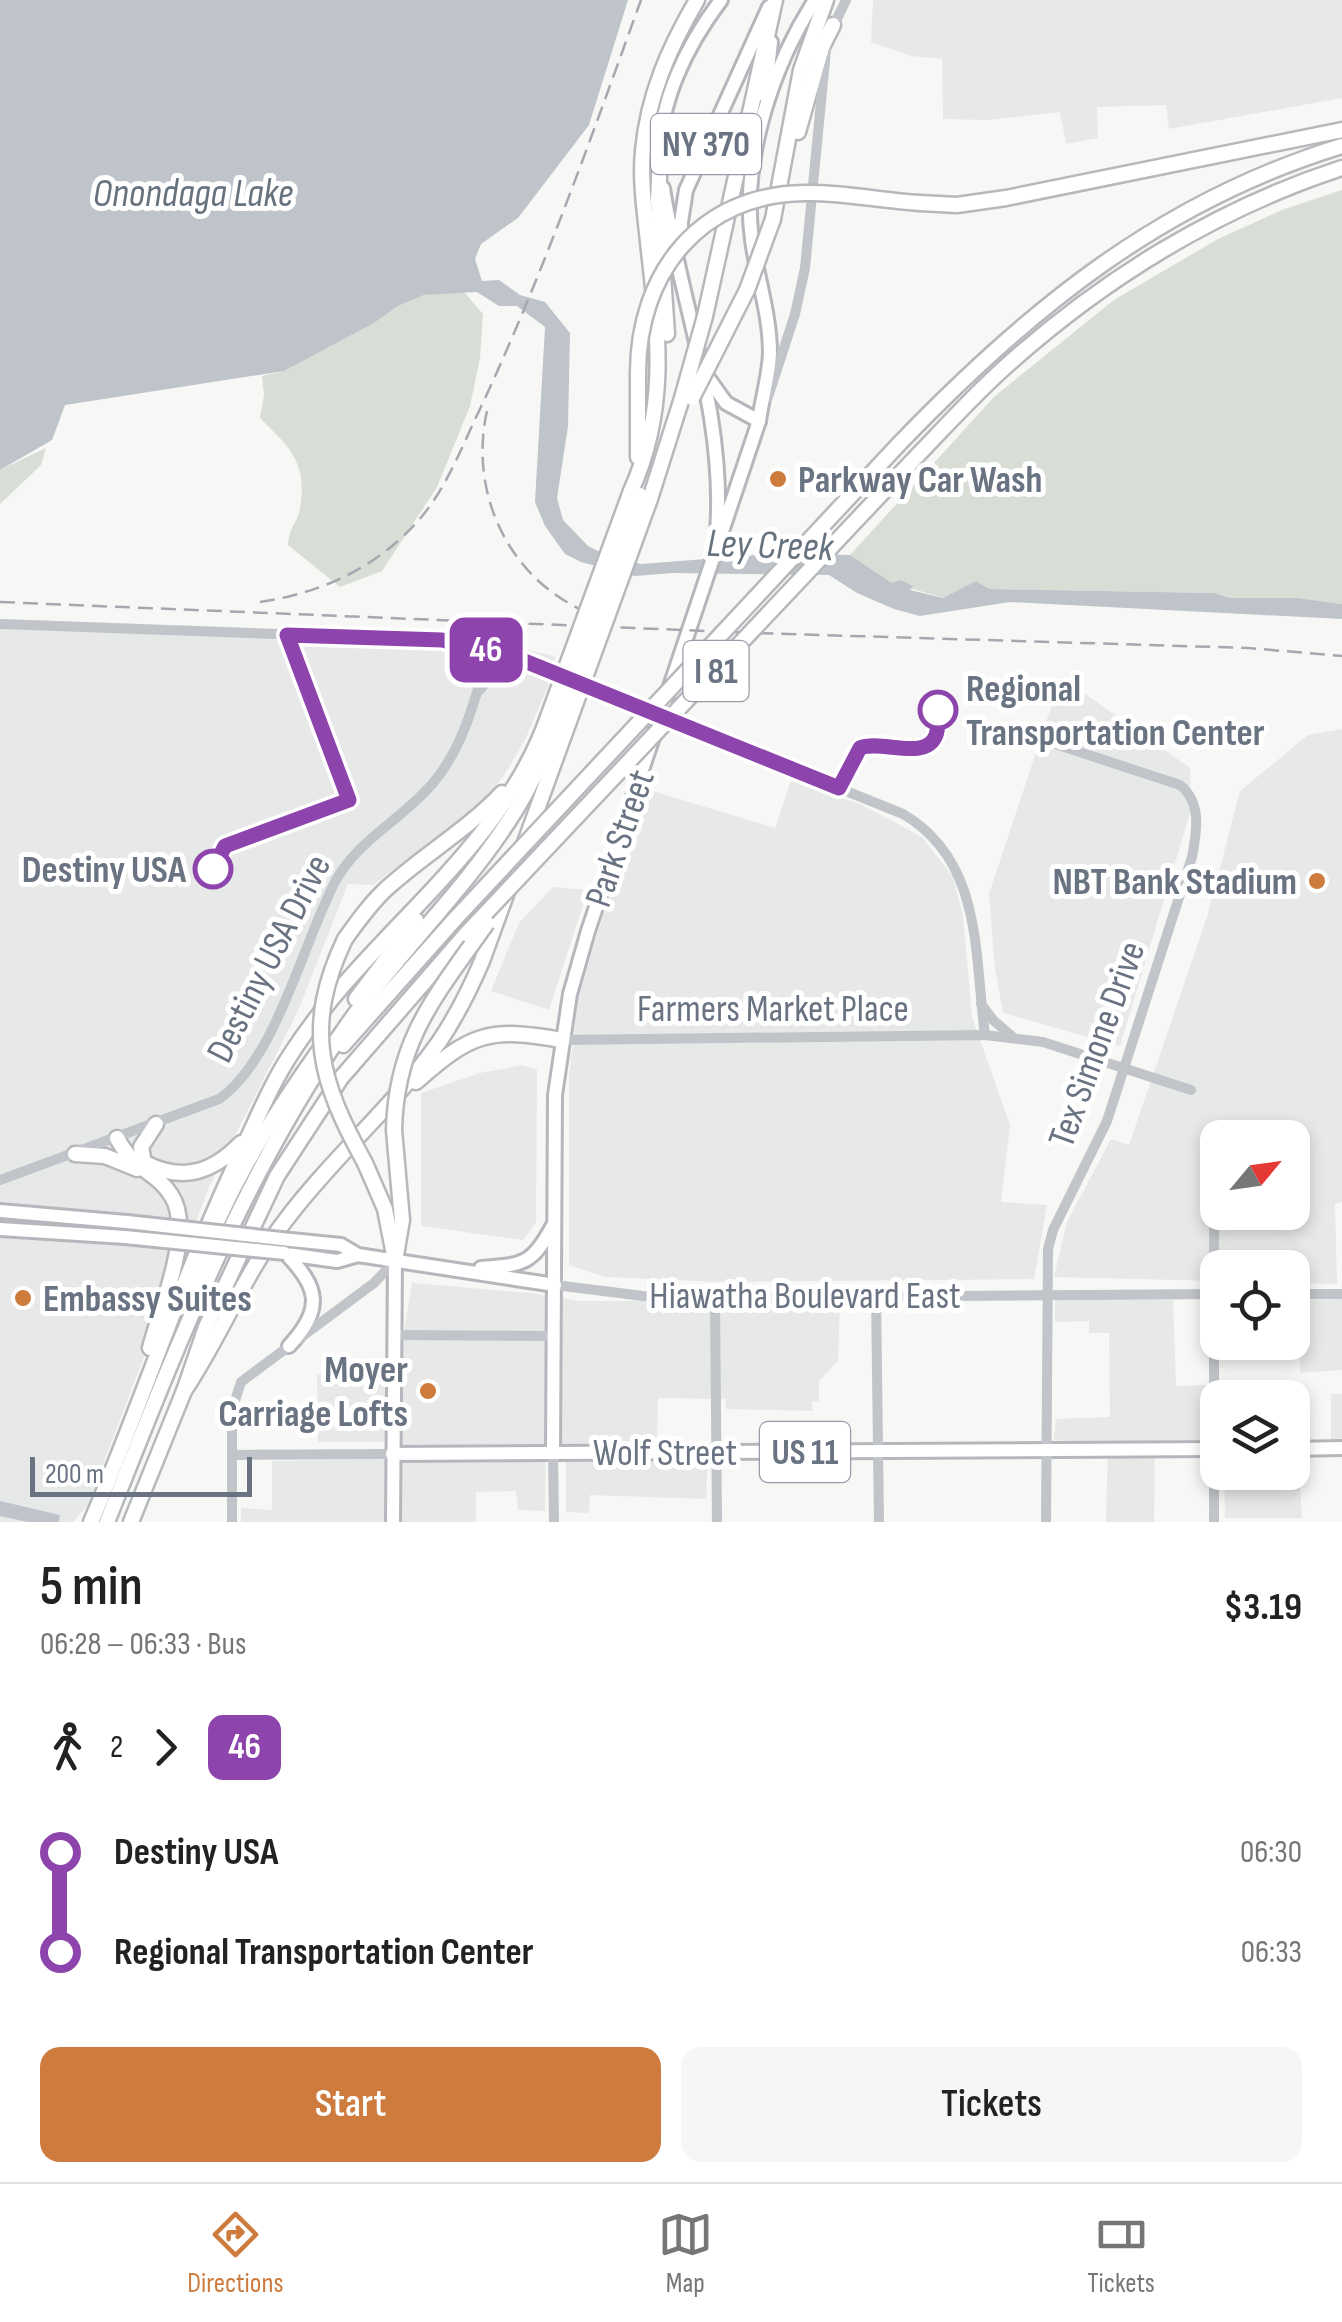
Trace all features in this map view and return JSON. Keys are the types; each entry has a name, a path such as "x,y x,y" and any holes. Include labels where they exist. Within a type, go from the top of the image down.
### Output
{"highway":[{"path":"640,495 659,373 642,183 647,120 670,49 697,0"},
{"path":"687,398 774,0"},
{"path":"773,219 801,70 826,0"},
{"path":"640,495 659,472 706,358 746,290 782,196 822,47 833,25"},
{"path":"640,495 638,338 652,288 682,245 708,222 749,201 802,192 958,205 1342,130"},
{"name":"I 81","path":"107,1522 248,1188 345,1042 456,918 899,444 1014,331 1118,253 1234,188 1342,146"},
{"path":"285,1127 348,1024 510,820 546,753 658,444 667,382 658,201 660,156"},
{"name":"I 81","path":"131,1522 206,1328 242,1246 293,1149 363,1050 466,934 1001,370 1099,291 1213,222 1342,168"},
{"path":"395,1261 385,1209 338,1114 322,1059 323,1005 334,963 345,938 365,910 490,806 558,720"},
{"path":"184,1391 206,1358 244,1282 282,1224 421,1065 466,996 482,961 558,720"},
{"path":"91,1522 213,1208 282,1067 312,1025 494,818 531,757"},
{"path":"179,1346 204,1256 238,1182 273,1120 308,1066 469,847"},
{"path":"395,1261 402,1220 394,1130 399,1071 409,1042 432,1002 513,885"},
{"path":"371,1122 438,1062 468,1042 508,1032 562,1040"},
{"path":"144,1167 141,1147 156,1124"},
{"path":"75,1154 104,1156 175,1174 208,1169 231,1154 254,1126"},
{"path":"120,1137 172,1196 180,1212 180,1228 132,1417"}],"main road":[{"path":"686,298 666,211 660,156 670,98 686,54 722,0"},
{"name":"NY 370","path":"774,0 763,119 749,208 769,343 768,376 759,421 721,398 686,298 680,222 686,190 774,0"},
{"path":"763,119 785,58 815,0"},
{"name":"NY 370","path":"706,358 720,490 715,554"},
{"name":"Park Street","path":"553,1453 555,1101 562,1040 583,944 759,421"},
{"path":"0,1211 127,1222 288,1247 313,1291 311,1318 289,1346"},
{"path":"461,1270 524,1263 540,1250 554,1225"},
{"path":"0,1229 288,1247"},
{"name":"Hiawatha Boulevard East","path":"288,1247 338,1261 358,1255 556,1284"},
{"path":"393,1522 395,1261"},
{"path":"1310,1449 1342,1448"},
{"name":"Wolf Street","path":"392,1454 1200,1449"}],"street":[{"name":"Park Street","path":"759,421 799,300 808,248 826,52 833,25 846,0"},
{"path":"0,624 442,640 522,660 903,814 932,834 955,864 965,890 985,1035"},
{"path":"442,640 472,658 476,694"},
{"name":"Destiny USA Drive","path":"0,1180 220,1100 244,1078 259,1055 342,870 434,782 459,742 489,651"},
{"path":"476,694 494,672 522,660"},
{"name":"Tex Simone Drive","path":"1038,738 1180,785 1194,802 1196,836 1100,1139 1053,1230 1047,1253 1046,1522"},
{"path":"980,1002 1002,1029 1015,1038"},
{"name":"Farmers Market Place","path":"562,1040 985,1035 1059,1046 1190,1090"},
{"path":"232,1522 235,1394 250,1372 374,1283 395,1261"},
{"name":"Hiawatha Boulevard East","path":"556,1284 644,1296 715,1298 1200,1294"},
{"path":"1310,1294 1342,1294"},
{"path":"876,1296 879,1522"},
{"path":"715,1298 717,1522"},
{"path":"394,1335 555,1336"},
{"name":"Park Street","path":"553,1453 554,1522"},
{"name":"Wolf Street","path":"232,1455 392,1454"},
{"path":"1214,1522 1215,1490"}],"shaded area":[{"path":"873,0 1342,0 1342,98 1169,129 1166,105 1097,107 1098,138 1066,144 1060,112 988,120 943,119 942,59 911,56 871,42"},
{"path":"1342,190 1342,604 1296,598 1230,598 1214,593 990,589 976,581 944,598 892,583 850,555 995,396 1114,300 1218,239 1282,210"},
{"path":"463,291 483,314 480,358 470,406 437,487 382,571 340,587 288,545 300,508 301,479 288,447 260,418 262,376 284,371 424,295"},
{"path":"46,448 41,465 0,504 0,470"},
{"path":"0,619 456,635 555,656 552,677 525,740 484,801 373,885 348,884 298,1011 209,1187 87,1506 73,1522 0,1522"},
{"path":"1061,677 1190,768 1191,810 1120,1046 1003,1013 995,968 989,894"},
{"path":"1342,729 1342,1202 1335,1204 1337,1284 1310,1283 1310,1250 1200,1250 1200,1281 1054,1277 1067,1222 1111,1139 1129,1145 1207,917 1240,791 1308,735"},
{"path":"791,781 860,804 922,837 953,877 963,916 972,1017 1010,1125 1001,1202 1047,1205 1034,1279 719,1282 605,1277 569,1265 569,1077 578,998 607,902 649,790 775,828"},
{"path":"553,887 588,890 549,1010 491,991 519,923"},
{"path":"523,1065 537,1070 536,1223 523,1240 421,1226 421,1093 480,1073"},
{"path":"412,1283 580,1301 840,1301 838,1361 819,1381 819,1402 811,1402 813,1411 726,1409 725,1399 658,1398 657,1443 566,1453 546,1444 545,1511 518,1510 516,1491 476,1492 476,1522 241,1522 241,1508 272,1510 272,1461 401,1459 402,1344"},
{"path":"1055,1299 1173,1300 1176,1386 1200,1385 1200,1440 1155,1441 1154,1522 1106,1522 1108,1443 1054,1440 1056,1419 1110,1417 1109,1333 1089,1333 1089,1321 1055,1322"},
{"path":"1342,1299 1342,1370 1300,1373 1300,1360 1310,1360 1310,1300"},
{"path":"384,1369 386,1442 318,1442 317,1375"},
{"path":"1331,1394 1342,1394 1342,1439 1331,1439"},
{"path":"566,1457 708,1458 706,1499 590,1495 589,1513 566,1512"},
{"path":"1224,1490 1300,1490 1302,1518 1225,1518"}],"water":[{"name":"Onondaga Lake","path":"0,0 628,0 589,125 518,218 481,244 475,259 482,281 499,280 520,295 545,302 570,333 568,426 557,498 563,520 588,546 641,564 782,553 850,555 892,583 901,580 913,586 910,590 943,598 976,581 990,589 1214,593 1230,598 1297,598 1342,604 1342,619 1010,602 920,616 857,593 829,575 635,576 581,562 565,554 545,526 535,502 545,327 517,306 499,306 477,292 424,295 284,371 65,405 52,440 0,470"},
{"path":"0,1501 60,1515 59,1522 28,1522 0,1516"}],"railway":[{"path":"260,602 326,585 366,565 402,538 437,495 460,453 524,309 641,0"},
{"path":"487,411 484,477 505,539 547,588 574,606 606,619"},
{"path":"0,602 756,633 1248,648 1342,656"}],"bus line":[{"name":"46","path":"213,869 225,846 349,800 287,635 442,640 468,645 522,660 839,788 860,748 868,744 917,750 930,742 936,736 938,710"}],"place":[{"name":"Parkway Car Wash","path":"778,479"},
{"name":"Regional Transportation Center","path":"938,710"},
{"name":"Destiny USA","path":"213,869"},
{"name":"NBT Bank Stadium","path":"1317,881"},
{"name":"Embassy Suites","path":"23,1298"},
{"name":"Moyer Carriage Lofts","path":"428,1391"}],"water label":[{"name":"Ley Creek","path":"770,544"}]}
